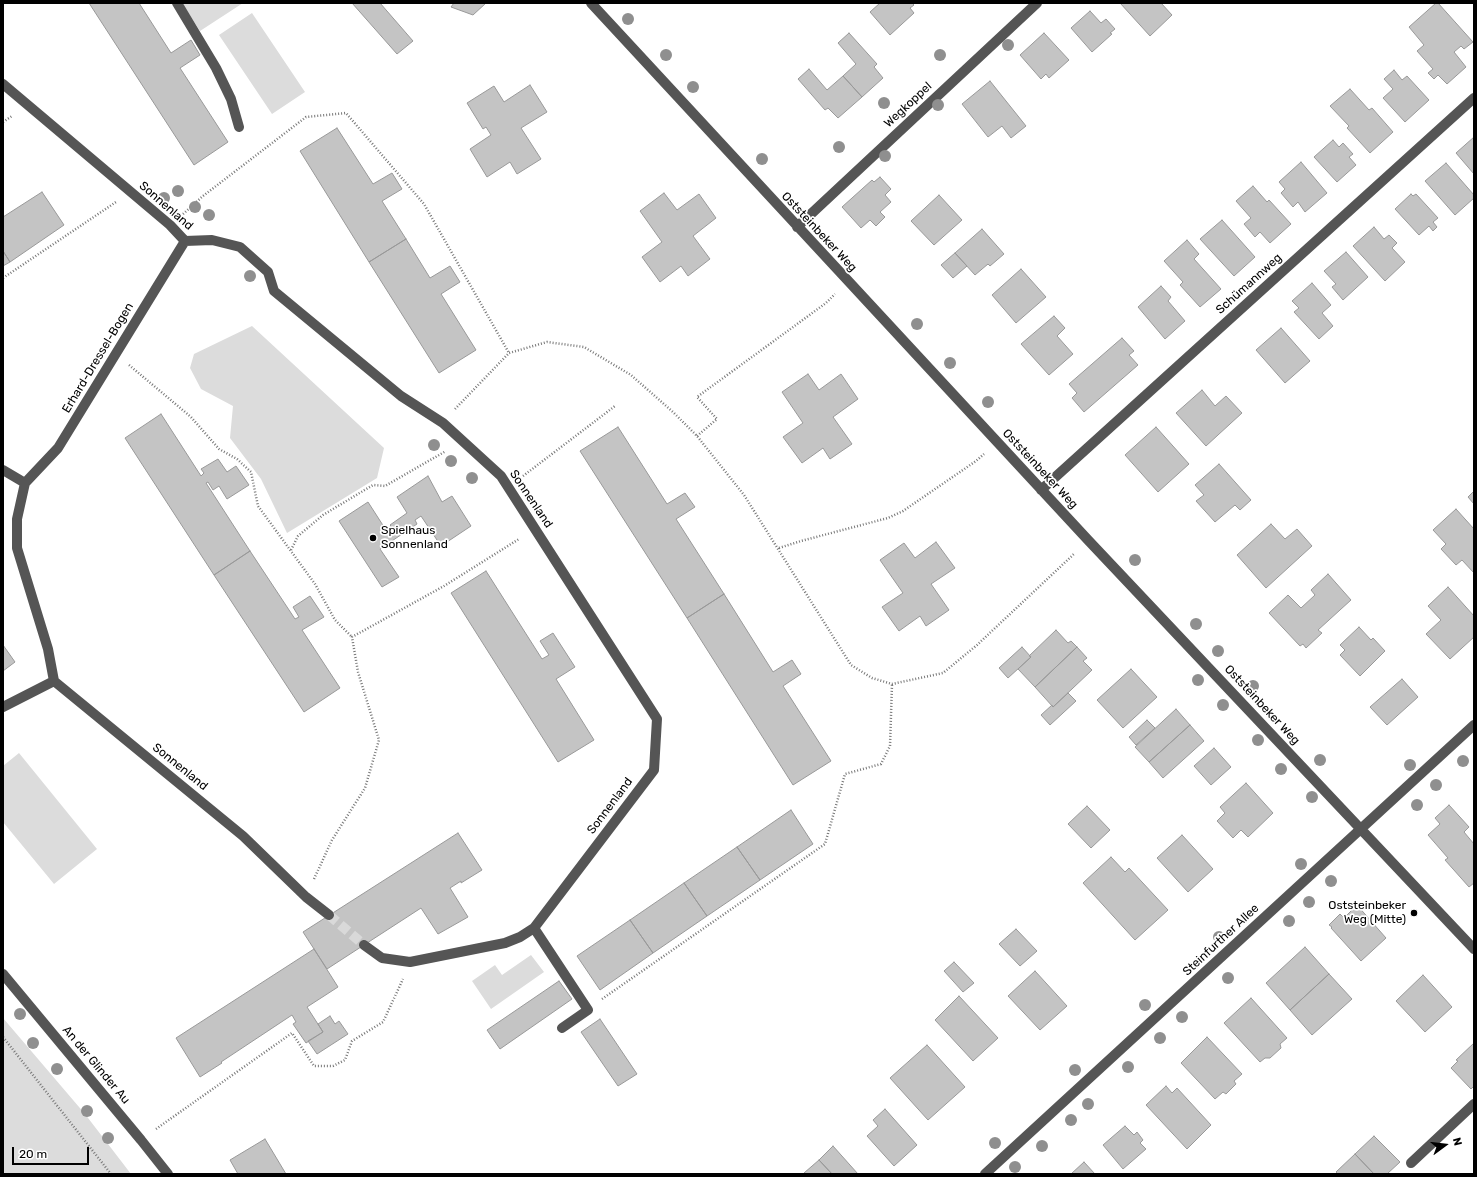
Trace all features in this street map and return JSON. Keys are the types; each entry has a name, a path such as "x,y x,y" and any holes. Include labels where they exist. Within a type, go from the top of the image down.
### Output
{"street":[{"path":"177,3 216,68 231,99 239,127"},
{"name":"Oststeinbeker Weg","path":"590,3 1088,540 1474,949"},
{"name":"Wegkoppel","path":"797,227 1037,3"},
{"name":"Sonnenland","path":"3,84 170,225 185,241 212,240 240,247 268,272 274,291 401,396 443,423 501,476 657,719 654,770 534,928 505,943 410,962 382,958 364,945"},
{"name":"Schümannweg","path":"1042,490 1474,98"},
{"name":"Erhard-Dressel-Bogen","path":"25,483 58,448 185,241"},
{"path":"3,470 25,483 17,519 18,548 48,649 54,681 3,707"},
{"name":"Sonnenland","path":"54,681 243,836 306,897 330,916"},
{"name":"Steinfurther Allee","path":"985,1174 1474,725"},
{"path":"534,928 588,1010 562,1028"},
{"name":"An der Glinder Au","path":"3,974 168,1174"},
{"path":"1411,1163 1474,1104"}],"path":[{"path":"170,225 203,196 306,117 346,113 424,204 509,353"},
{"path":"3,278 131,192"},
{"path":"698,436 717,419 697,397 826,303 848,282"},
{"path":"443,423 509,353 547,342 584,348 631,375 698,436 744,495 851,665 872,678 892,684 944,673 977,645 1088,540"},
{"path":"116,354 190,417 219,449 236,459 251,472 258,506 315,584 335,620 352,637 358,672 379,740 365,788 332,840 306,897"},
{"path":"509,488 615,406"},
{"path":"291,550 298,536 323,515 373,485 385,486 463,442"},
{"path":"778,548 801,540 888,518 903,510 976,461 997,442"},
{"path":"352,637 444,586 535,529"},
{"path":"601,999 825,844 845,774 881,764 890,746 892,684"},
{"path":"141,1140 292,1034 314,1066 333,1066 345,1060 352,1041 383,1022 410,962"},
{"path":"3,1037 111,1174"}],"shaded area":[{"path":"182,3 243,3 200,31"},
{"path":"252,13 305,92 272,114 219,35"},
{"path":"252,326 384,448 377,478 287,533 261,479 230,438 233,406 201,389 190,368 194,354"},
{"path":"19,753 97,849 54,884 3,822 3,766"},
{"path":"531,955 544,972 491,1009 472,981 495,965 502,975"},
{"path":"3,1018 85,1114 131,1174 3,1174"}],"building":[{"path":"89,3 139,3 171,53 191,40 200,55 180,68 228,142 194,165"},
{"path":"352,3 380,3 413,41 397,54"},
{"path":"454,3 486,3 473,15 451,7"},
{"path":"880,3 912,3 914,5 910,8 914,13 890,35 870,12"},
{"path":"1120,3 1161,3 1172,15 1150,36"},
{"path":"1436,3 1438,3 1473,42 1464,49 1461,46 1454,52 1466,67 1447,84 1438,75 1434,79 1428,73 1433,69 1417,51 1424,45 1409,27"},
{"path":"1090,11 1101,23 1106,19 1115,29 1110,33 1112,34 1092,52 1071,28"},
{"path":"849,33 877,64 874,67 883,78 862,97 843,76 856,64 838,43"},
{"path":"1044,33 1069,60 1049,78 1046,74 1041,79 1020,55"},
{"path":"809,69 827,90 843,76 862,97 838,118 828,108 825,110 798,79"},
{"path":"1394,70 1402,80 1407,76 1429,100 1405,122 1383,98 1393,89 1384,79"},
{"path":"990,81 1026,126 1011,138 1002,126 988,137 962,104"},
{"path":"530,85 547,112 521,128 541,159 517,174 510,162 487,177 470,149 491,135 486,127 483,129 467,103 494,86 504,102"},
{"path":"1350,89 1369,110 1372,108 1393,132 1370,153 1347,128 1349,126 1330,106"},
{"path":"337,128 373,184 392,173 402,189 382,201 406,239 369,262 300,151"},
{"path":"1474,137 1474,174 1456,153"},
{"path":"1333,140 1339,147 1343,143 1353,154 1349,157 1356,165 1337,182 1314,157"},
{"path":"1301,162 1327,193 1305,212 1298,202 1293,207 1281,193 1285,189 1279,182"},
{"path":"1446,163 1474,195 1474,198 1455,215 1425,181"},
{"path":"880,177 891,189 885,195 891,202 880,212 885,217 876,226 870,220 861,228 842,207 872,180 874,182"},
{"path":"1253,186 1267,202 1269,200 1291,224 1270,243 1260,232 1255,237 1244,224 1251,218 1236,201"},
{"path":"42,192 64,225 10,262 3,251 3,217"},
{"path":"664,193 677,210 699,194 716,218 693,236 710,259 688,276 681,266 660,282 642,257 662,242 640,211"},
{"path":"1411,194 1413,196 1416,194 1438,218 1433,222 1437,227 1433,231 1429,226 1419,235 1395,209"},
{"path":"939,195 962,220 934,245 911,221"},
{"path":"1222,220 1255,257 1234,276 1200,239"},
{"path":"1374,227 1384,239 1389,235 1397,243 1392,248 1405,262 1385,281 1353,246"},
{"path":"982,229 1004,254 990,266 988,264 975,275 955,253"},
{"path":"406,239 430,278 450,266 460,282 441,294 476,350 439,373 369,262"},
{"path":"1187,240 1199,254 1194,259 1221,289 1200,307 1180,285 1183,282 1164,261"},
{"path":"3,251 10,262 3,266"},
{"path":"1346,252 1368,277 1343,300 1332,287 1336,284 1324,271"},
{"path":"955,253 967,266 953,278 941,265"},
{"path":"1021,269 1046,297 1016,323 992,295"},
{"path":"1312,283 1331,305 1322,313 1333,326 1319,339 1294,312 1299,308 1292,301"},
{"path":"1161,286 1171,297 1168,301 1185,321 1165,339 1138,307"},
{"path":"1054,316 1065,328 1057,336 1073,354 1049,375 1021,344"},
{"path":"1281,328 1310,361 1285,383 1256,350"},
{"path":"1122,338 1134,351 1129,355 1138,365 1084,412 1072,398 1077,393 1069,384"},
{"path":"808,374 819,390 841,374 858,399 833,417 852,444 830,459 823,448 802,463 783,437 803,423 782,392"},
{"path":"1202,390 1215,406 1226,396 1242,413 1206,446 1176,413"},
{"path":"161,414 201,476 204,473 201,469 218,459 227,472 236,466 249,485 227,499 219,486 213,490 208,482 206,483 250,551 214,575 125,438"},
{"path":"618,427 667,504 685,493 695,507 676,519 724,594 687,618 580,451"},
{"path":"1156,427 1189,464 1158,492 1125,455"},
{"path":"1219,464 1251,500 1240,510 1235,505 1215,522 1196,501 1204,495 1195,485"},
{"name":"Spielhaus Sonnenland","path":"428,476 442,502 452,496 471,526 441,546 421,516 415,520 417,524 380,549 399,577 382,587 339,521 368,502 386,530 391,526 390,525 407,513 397,497"},
{"path":"1474,491 1474,504 1468,497"},
{"path":"1456,509 1474,529 1474,573 1462,560 1456,565 1441,549 1446,544 1433,530"},
{"path":"1271,524 1285,539 1297,529 1312,546 1266,588 1237,555"},
{"path":"936,542 955,568 931,584 949,610 926,626 920,616 899,631 882,607 903,593 880,560 904,543 915,558"},
{"path":"250,551 295,619 299,617 293,607 310,596 324,617 302,630 340,688 304,712 214,575"},
{"path":"486,571 542,659 549,655 540,641 553,633 575,667 556,679 594,740 558,762 451,593"},
{"path":"1328,574 1351,600 1318,630 1322,633 1306,648 1303,644 1300,646 1269,613 1288,595 1301,608 1315,595 1311,590"},
{"path":"1448,587 1474,616 1474,637 1450,659 1426,634 1441,620 1428,606"},
{"path":"724,594 773,672 792,660 801,674 783,686 831,761 793,785 687,618"},
{"path":"1359,627 1371,640 1373,638 1385,651 1360,676 1340,655 1345,650 1340,645"},
{"path":"1056,630 1068,643 1071,641 1077,647 1035,687 1018,669"},
{"path":"3,645 15,662 3,671"},
{"path":"1022,647 1031,657 1008,678 999,668"},
{"path":"1077,647 1087,658 1083,661 1092,670 1053,707 1035,687"},
{"path":"1131,669 1157,697 1123,728 1097,700"},
{"path":"1402,679 1418,697 1387,725 1370,707"},
{"path":"1068,693 1076,701 1050,725 1041,715 1052,705 1053,707"},
{"path":"1176,709 1190,725 1149,762 1135,747"},
{"path":"1147,720 1155,728 1136,745 1129,737"},
{"path":"1190,725 1204,741 1163,778 1149,762"},
{"path":"1214,748 1231,767 1211,785 1194,766"},
{"path":"1246,783 1273,813 1248,837 1241,830 1233,838 1217,821 1225,813 1220,807"},
{"path":"1449,805 1469,827 1464,832 1474,844 1474,883 1469,887 1445,860 1448,858 1428,835 1440,824 1435,818"},
{"path":"1087,806 1110,830 1091,848 1068,824"},
{"path":"791,810 813,844 760,880 737,847"},
{"path":"458,833 482,870 450,888 468,917 438,934 421,908 327,969 303,932"},
{"path":"1182,835 1213,869 1188,892 1157,858"},
{"path":"737,847 760,880 707,916 684,883"},
{"path":"1111,857 1125,872 1129,868 1168,910 1135,940 1083,883"},
{"path":"684,883 707,916 653,953 630,920"},
{"path":"1357,905 1386,938 1361,961 1329,925 1340,914 1344,918"},
{"path":"630,920 653,953 600,990 577,956"},
{"path":"1016,929 1037,951 1020,966 999,944"},
{"path":"1305,947 1329,974 1290,1010 1266,983"},
{"path":"314,949 338,987 307,1007 323,1032 306,1043 293,1024 296,1022 292,1015 200,1077 176,1038"},
{"path":"954,962 974,983 963,992 944,971"},
{"path":"1035,971 1067,1006 1040,1030 1008,996"},
{"path":"1329,974 1352,999 1312,1035 1290,1010"},
{"path":"1423,975 1452,1007 1425,1032 1396,1001"},
{"path":"559,981 572,999 500,1049 487,1030"},
{"path":"959,996 998,1038 973,1061 935,1020"},
{"path":"1251,998 1287,1038 1280,1044 1281,1048 1270,1058 1265,1058 1260,1062 1224,1023"},
{"path":"330,1016 335,1024 339,1021 348,1034 317,1054 308,1041 323,1032 318,1024"},
{"path":"600,1019 637,1074 618,1086 581,1032"},
{"path":"1207,1037 1242,1074 1234,1081 1236,1084 1226,1094 1223,1092 1215,1099 1181,1063"},
{"path":"1474,1043 1474,1086 1471,1089 1451,1068 1458,1061 1456,1060"},
{"path":"927,1045 965,1087 928,1120 890,1078"},
{"path":"1166,1086 1172,1093 1177,1088 1211,1125 1187,1149 1146,1105"},
{"path":"885,1109 917,1145 894,1166 867,1136 878,1126 873,1120"},
{"path":"1125,1126 1134,1135 1137,1132 1143,1140 1140,1143 1146,1149 1123,1169 1103,1145"},
{"path":"1374,1136 1400,1162 1387,1174 1374,1174 1355,1154"},
{"path":"265,1139 286,1174 238,1174 230,1160"},
{"path":"833,1146 858,1174 832,1174 819,1160"},
{"path":"1355,1154 1374,1174 1338,1174 1336,1172"},
{"path":"819,1160 832,1174 804,1173"},
{"path":"1084,1162 1095,1174 1071,1174"}],"tunnel":[{"path":"329,915 364,945"}],"place":[{"name":"Spielhaus Sonnenland","path":"373,538"},
{"name":"Oststeinbeker Weg (Mitte)","path":"1414,913"}]}
